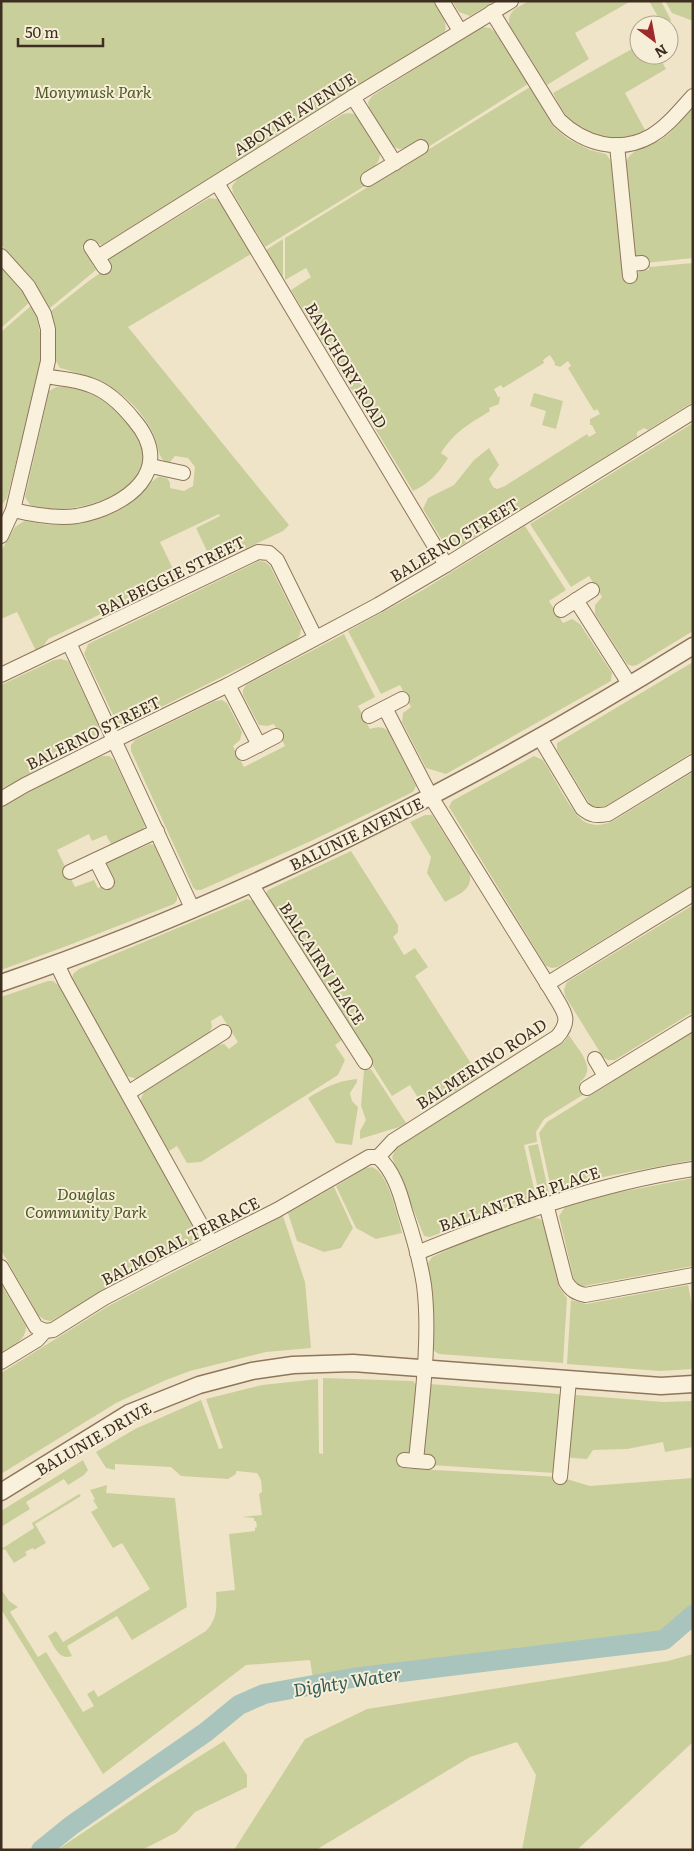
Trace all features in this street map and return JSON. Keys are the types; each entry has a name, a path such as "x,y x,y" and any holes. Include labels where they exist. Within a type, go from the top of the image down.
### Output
{"street":[{"path":"442,1 460,30"},
{"name":"ABOYNE AVENUE","path":"98,257 460,30 511,1"},
{"path":"492,12 559,120 569,130 598,144 617,145 634,143 651,136 666,125 693,96"},
{"path":"353,97 395,163"},
{"path":"617,145 634,268"},
{"path":"368,179 421,147"},
{"name":"BANCHORY ROAD","path":"217,182 446,565"},
{"path":"1,256 28,286 44,314 48,329 48,361 45,376 13,510 1,536"},
{"path":"13,510 50,517 77,516 103,508 125,498 141,484 151,466 150,447 141,428 128,412 110,396 91,385 45,376"},
{"name":"BALERNO STREET","path":"1,799 114,740 228,685 304,645 315,637 342,625 446,565 693,412"},
{"path":"151,466 183,473"},
{"name":"BALBEGGIE STREET","path":"1,675 258,552 269,553 277,560 315,637"},
{"path":"561,610 592,590"},
{"path":"576,600 630,685"},
{"path":"69,643 193,910"},
{"name":"BALUNIE AVENUE","path":"1,983 57,964 193,910 347,840 540,738 693,646"},
{"path":"228,685 259,745"},
{"path":"370,716 402,699"},
{"name":"BALMERINO ROAD","path":"378,1157 393,1141 557,1037 564,1029 566,1022 565,1014 547,984 431,797 385,708"},
{"path":"243,753 276,736"},
{"path":"540,738 582,808 589,814 599,816 608,814 693,762"},
{"path":"70,872 157,831"},
{"path":"96,860 107,882"},
{"name":"BALCAIRN PLACE","path":"251,884 365,1062"},
{"path":"547,984 693,894"},
{"path":"57,964 65,982 212,1243"},
{"path":"587,1088 693,1022"},
{"path":"128,1093 224,1032"},
{"path":"595,1059 605,1076"},
{"name":"BALMORAL TERRACE","path":"1,1362 37,1340 45,1331 53,1330 104,1298 166,1264 277,1210 368,1157 378,1157"},
{"path":"378,1157 386,1164 401,1196 424,1286 426,1316 424,1368 416,1461"},
{"name":"BALLANTRAE PLACE","path":"417,1253 480,1227 546,1204 606,1186 693,1169"},
{"path":"546,1204 566,1282 576,1293 585,1295 693,1275"},
{"path":"1,1267 36,1327 45,1331"},
{"name":"BALUNIE DRIVE","path":"1,1492 130,1414 199,1385 252,1371 293,1365 353,1363 661,1386 693,1384"},
{"path":"560,1477 569,1380"}],"green space":[{"name":"Monymusk Park","path":"1,1 433,1 442,16 446,28 445,32 102,245 95,240 82,247 96,270 50,308 34,281 1,245"},
{"path":"452,1 495,1 470,16 459,12"},
{"path":"529,1 631,1 575,33 589,59 547,85 509,24 512,12"},
{"path":"649,1 661,1 668,15 657,15"},
{"path":"665,1 693,1 693,21 672,13"},
{"path":"481,27 490,28 495,32 528,84 425,149 419,140 406,148 399,149 392,146 369,108 368,102 372,96"},
{"path":"629,51 629,65 664,65 666,69 625,93 645,130 630,137 605,137 573,123 567,117 553,93"},
{"path":"530,87 554,127 568,139 590,150 606,154 611,161 623,280 637,278 637,274 640,271 649,270 649,267 693,263 693,402 648,430 644,428 637,432 637,437 459,547 445,545 423,509 428,498 454,485 474,460 489,448 499,465 489,479 493,487 497,489 505,486 587,434 589,437 596,433 592,425 590,425 590,419 600,414 597,409 594,411 568,368 571,366 568,361 560,367 554,365 555,363 550,355 543,360 544,363 503,388 501,385 494,389 498,397 500,397 499,404 489,408 490,411 469,424 451,439 441,453 448,458 441,469 433,478 413,491 291,290 311,277 306,268 285,280 285,238"},
{"path":"693,108 693,258 645,263 635,255 626,162 628,157 636,151 666,136"},
{"path":"343,114 357,115 380,153 377,163 362,174 368,184 265,247 233,193 232,186 238,178"},
{"path":"209,198 217,199 221,203 251,254 128,327 289,525 283,531 213,564 196,528 220,516 219,514 160,542 179,581 171,585 162,585 48,639 42,648 36,651 17,612 1,619 1,551 15,527 24,521 47,525 64,525 112,514 128,505 153,481 160,477 167,478 170,488 184,491 193,486 195,467 188,458 175,456 170,462 165,462 160,455 154,435 144,418 124,397 101,382 60,368 56,361 56,329 51,311 111,266 109,259"},
{"path":"283,239 283,278 266,250"},
{"path":"1,267 30,302 1,328"},
{"path":"32,305 40,333 41,363 7,498 1,506 1,332"},
{"path":"67,386 86,391 100,399 125,420 133,429 142,448 141,469 125,488 101,501 64,509 30,505 25,497 49,391 56,387"},
{"path":"534,393 563,401 556,429 542,425 546,411 530,406"},
{"path":"693,423 693,631 637,665 632,666 627,664 595,614 595,605 602,597 589,576 571,587 530,524"},
{"path":"525,526 566,590 549,601 563,623 572,619 580,624 612,673 611,681 446,774 426,768 402,722 403,713 411,707 400,685 381,694 348,631 423,590"},
{"path":"259,561 265,562 270,566 301,628 300,635 296,640 127,724 116,721 84,654 88,644"},
{"path":"344,634 375,697 358,706 370,729 379,727 388,731 416,786 413,792 311,841 201,890 196,890 131,751 131,745 135,740 215,701 222,700 227,703 242,732 240,740 233,746 244,767 285,746 274,724 267,726 259,725 243,695 243,690 246,685"},
{"path":"54,660 68,661 99,726 99,733 96,738 1,789 1,685"},
{"path":"693,662 693,752 604,807 591,806 557,750 557,743"},
{"path":"102,756 109,756 114,760 145,826 143,829 111,844 106,835 92,841 89,834 57,850 75,887 94,880 98,888 112,881 104,864 150,844 154,845 177,895 177,900 174,904 1,970 1,808 66,772"},
{"path":"534,756 543,760 576,814 585,822 601,825 613,821 693,772 693,885 558,967 552,968 546,966 449,807 452,801"},
{"path":"425,815 432,815 470,875 469,885 466,889 445,902 427,873 431,857 410,822"},
{"path":"351,851 398,925 398,932 393,937 404,955 415,948 428,967 415,976 479,1076 436,1104 432,1098 422,1104 410,1085 392,1096 265,895 268,890"},
{"path":"247,899 253,901 342,1040 335,1045 345,1060 338,1075 201,1162 187,1163 177,1146 169,1151 141,1103 141,1098 144,1092 218,1045 224,1044 229,1049 238,1042 221,1015 211,1021 212,1027 209,1033 137,1079 127,1076 72,980 73,974 79,969"},
{"path":"693,905 693,1012 615,1060 608,1060 603,1057 565,996 564,989 567,982"},
{"name":"Douglas Community Park","path":"53,981 63,989 199,1234 196,1242 181,1249 182,1252 102,1292 51,1321 39,1316 1,1250 1,997"},
{"path":"693,1032 693,1160 603,1177 552,1193 539,1133 547,1122"},
{"path":"569,1035 587,1065 585,1077 580,1082 586,1093 544,1119 536,1132 537,1142 524,1145 536,1197 430,1237 424,1236 392,1157 396,1148 564,1042"},
{"path":"371,1069 406,1123 360,1139 360,1131 366,1120 361,1106 364,1070"},
{"path":"357,1079 350,1093 352,1101 358,1107 352,1145 336,1143 308,1098 331,1085"},
{"path":"538,1144 549,1194 540,1197 528,1146"},
{"path":"372,1167 383,1177 395,1206 402,1233 376,1239 356,1228 336,1186 366,1168"},
{"path":"693,1178 693,1266 584,1286 578,1285 574,1280 559,1216 565,1207 605,1195"},
{"path":"334,1187 353,1228 341,1248 324,1252 297,1241 288,1213"},
{"path":"283,1216 305,1282 311,1348 266,1352 190,1371 166,1380 116,1403 1,1474 1,1373 110,1305"},
{"path":"533,1217 540,1219 545,1224 559,1287 567,1298 563,1363 439,1354 434,1351 432,1345 434,1321 428,1263 432,1257 482,1234"},
{"path":"1,1284 26,1326 21,1339 1,1352"},
{"path":"688,1285 693,1311 693,1369 660,1371 567,1364 571,1300 586,1304"},
{"path":"323,1378 413,1381 416,1385 410,1452 402,1454 400,1468 560,1477 590,1486 693,1478 693,1615 664,1640 352,1678 314,1685 310,1660 246,1665 103,1774 1,1609 1,1589 9,1601 18,1607 10,1612 38,1657 46,1652 83,1712 94,1706 87,1694 94,1690 98,1697 206,1631 215,1613 216,1592 235,1590 229,1534 255,1531 257,1527 254,1518 242,1517 262,1515 259,1494 262,1492 261,1480 257,1473 236,1471 236,1474 228,1479 181,1476 171,1467 115,1464 115,1470 106,1468 96,1452 135,1429 201,1400 219,1449 223,1448 206,1399 262,1385 318,1379 319,1453 323,1454"},
{"path":"430,1384 559,1394 561,1398 554,1473 431,1465 431,1458 422,1454"},
{"path":"576,1395 663,1402 693,1401 693,1447 665,1452 663,1442 627,1449 593,1450 587,1459 571,1458 569,1455 574,1398"},
{"path":"83,1460 88,1470 84,1475 68,1485 64,1479 26,1502 30,1509 1,1527 1,1511"},
{"path":"107,1485 106,1493 175,1498 187,1607 132,1640 117,1616 67,1646 72,1656 67,1657 57,1652 48,1636 56,1631 63,1642 150,1589 122,1543 113,1548 91,1512 98,1508 90,1490"},
{"path":"79,1494 81,1496 35,1524 46,1543 34,1550 33,1548 25,1552 27,1555 14,1563 5,1549 1,1551 1,1545 3,1548 34,1528 32,1523"},
{"path":"693,1654 693,1742 577,1850 522,1850 536,1775 517,1742 470,1757 316,1850 234,1850 305,1739 367,1709 668,1661"},
{"path":"224,1741 247,1775 247,1787 195,1812 177,1832 142,1850 57,1850 157,1783"}],"waterway":[{"name":"Dighty Water","path":"41,1850 72,1825 206,1732 239,1705 264,1694 352,1678 664,1640 693,1615"}]}
